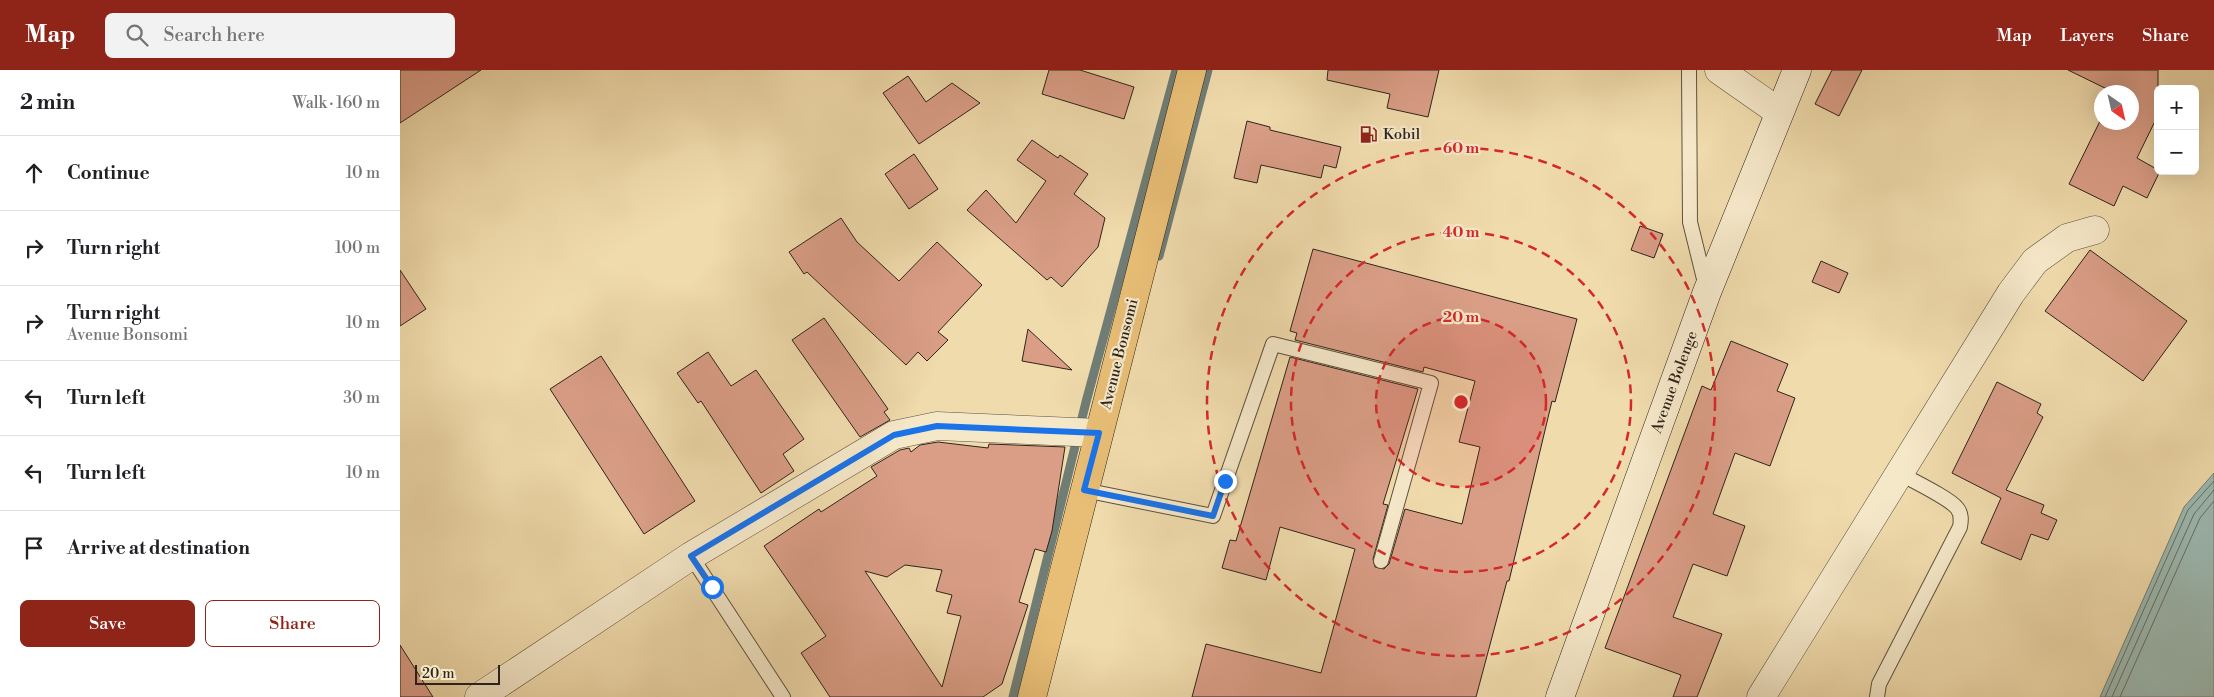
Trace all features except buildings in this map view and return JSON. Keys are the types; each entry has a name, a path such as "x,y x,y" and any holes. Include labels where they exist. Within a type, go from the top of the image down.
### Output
{"main road":[{"name":"Avenue Bonsomi","path":"1032,697 1192,70"}],"street":[{"path":"1719,70 1779,112"},
{"name":"Avenue Bolenge","path":"1560,697 1707,292 1796,70"},
{"path":"1761,697 2011,293 2035,261 2067,238 2095,230"},
{"path":"479,697 691,556 894,435 937,426 1099,433"}],"lane":[{"path":"1689,70 1690,222 1707,292"},
{"path":"1084,490 1213,516 1273,344 1432,383 1381,561"},
{"path":"1877,697 1879,684 1960,528 1962,519 1958,509 1950,502 1900,473"},
{"path":"691,556 783,697"}],"water":[{"path":"2214,473 2214,697 2100,697 2184,507"}],"waterway":[{"path":"1013,697 1086,402 1176,70"},
{"path":"1159,256 1208,70"}],"place":[{"name":"Kobil","path":"1369,134"}],"route":[{"path":"712,587 691,556 894,435 912,430 937,426 1099,433 1084,490 1213,516 1225,481"}]}
